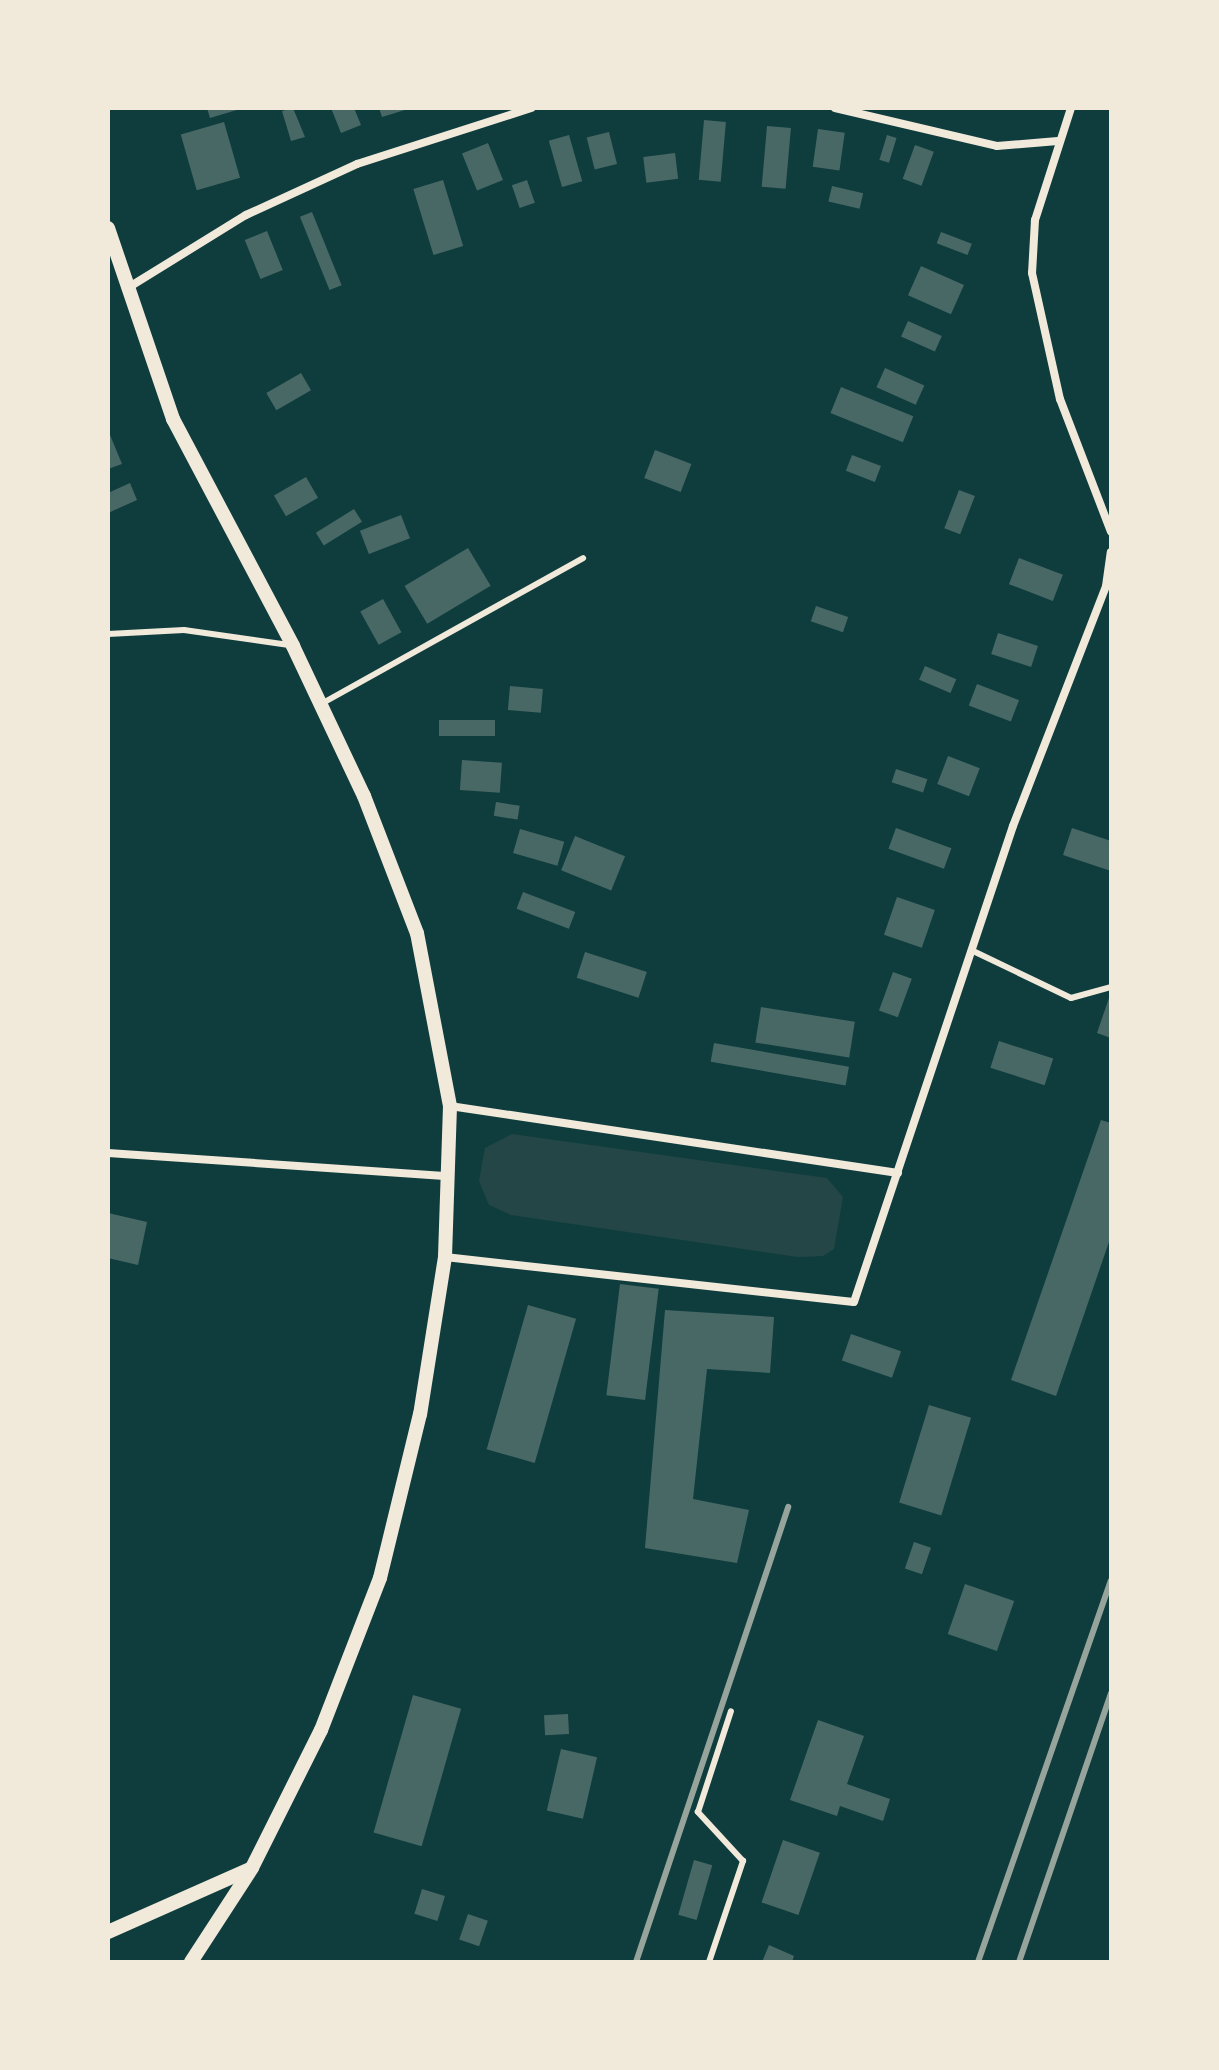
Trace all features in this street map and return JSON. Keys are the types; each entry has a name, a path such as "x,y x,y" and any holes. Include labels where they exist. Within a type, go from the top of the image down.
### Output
{"street":[{"path":"126,289 246,215 357,164 531,108"},
{"path":"835,108 997,146 1058,141"},
{"path":"1071,108 1035,220 1032,273 1060,399 1111,532"},
{"path":"108,228 126,289 173,419 293,646 364,796 417,933 450,1106 445,1257 420,1414 380,1578 321,1730 252,1868 191,1962"},
{"path":"445,1257 854,1302 971,950 1102,600 1111,552"},
{"path":"450,1106 898,1173"},
{"path":"108,1153 449,1176"},
{"path":"108,1932 252,1868"}],"lane":[{"path":"321,704 583,558"},
{"path":"108,634 184,630 293,646"},
{"path":"971,950 1071,998 1111,987"},
{"path":"709,1962 743,1861 698,1812 731,1711"}],"shaded area":[{"path":"512,1134 827,1178 843,1197 834,1249 823,1256 798,1257 511,1215 489,1205 479,1181 485,1148"}],"building":[{"path":"207,108 239,108 240,109 210,118"},
{"path":"293,108 305,137 291,141 282,111"},
{"path":"331,108 354,108 361,125 341,133"},
{"path":"379,108 407,108 408,109 382,117"},
{"path":"704,120 726,122 721,182 699,180"},
{"path":"224,122 240,178 197,190 181,134"},
{"path":"767,126 791,128 786,189 762,187"},
{"path":"818,129 845,133 839,170 813,167"},
{"path":"609,132 617,164 595,170 587,138"},
{"path":"569,135 582,181 562,187 549,141"},
{"path":"887,135 897,138 889,163 879,160"},
{"path":"488,143 503,180 477,191 462,153"},
{"path":"915,145 934,152 921,186 903,179"},
{"path":"675,153 678,179 646,183 643,157"},
{"path":"443,180 463,246 434,255 413,189"},
{"path":"527,180 535,203 520,208 512,185"},
{"path":"832,186 863,193 860,209 828,202"},
{"path":"312,212 342,285 330,290 300,217"},
{"path":"267,231 283,270 260,279 245,240"},
{"path":"941,232 972,244 968,255 937,243"},
{"path":"921,266 964,285 951,314 908,295"},
{"path":"908,321 942,336 935,352 901,337"},
{"path":"885,368 924,385 916,405 876,387"},
{"path":"301,373 311,390 276,410 266,393"},
{"path":"841,387 913,416 903,442 831,413"},
{"path":"108,430 122,464 108,469"},
{"path":"655,450 691,464 681,492 644,478"},
{"path":"852,455 881,466 875,482 846,471"},
{"path":"306,477 318,498 286,516 274,496"},
{"path":"130,483 137,500 108,513 108,493"},
{"path":"959,490 975,496 960,534 944,528"},
{"path":"354,509 362,522 324,546 316,533"},
{"path":"401,515 410,538 369,554 360,531"},
{"path":"468,548 491,586 427,624 405,586"},
{"path":"1019,558 1063,575 1053,601 1009,584"},
{"path":"383,599 401,632 379,645 360,612"},
{"path":"816,606 848,617 843,632 811,621"},
{"path":"998,633 1038,646 1031,667 991,654"},
{"path":"925,666 956,679 950,693 919,680"},
{"path":"977,684 1019,700 1011,722 969,705"},
{"path":"510,686 543,689 541,713 508,710"},
{"path":"439,720 495,720 495,736 439,736"},
{"path":"948,756 980,768 969,796 937,784"},
{"path":"462,760 502,763 500,793 460,790"},
{"path":"896,769 927,779 923,793 892,782"},
{"path":"496,802 520,806 518,820 494,816"},
{"path":"896,828 951,848 944,869 888,849"},
{"path":"1072,828 1111,841 1111,871 1063,855"},
{"path":"520,829 564,842 557,866 513,853"},
{"path":"575,836 625,856 611,891 561,870"},
{"path":"523,892 575,912 569,929 517,909"},
{"path":"897,897 935,910 922,948 884,935"},
{"path":"585,952 647,972 638,998 577,978"},
{"path":"893,972 912,979 898,1017 879,1011"},
{"path":"1111,992 1111,1038 1097,1033"},
{"path":"761,1007 855,1022 849,1057 755,1043"},
{"path":"999,1041 1053,1059 1045,1085 990,1068"},
{"path":"714,1043 849,1067 846,1086 711,1062"},
{"path":"1101,1120 1111,1123 1111,1236 1056,1396 1011,1380"},
{"path":"108,1213 147,1222 138,1265 108,1258"},
{"path":"620,1284 659,1289 645,1400 606,1395"},
{"path":"528,1305 576,1319 535,1463 487,1449"},
{"path":"665,1310 774,1317 770,1373 707,1369 693,1499 749,1510 737,1563 645,1548"},
{"path":"851,1334 901,1351 892,1378 842,1360"},
{"path":"929,1405 971,1418 941,1515 899,1503"},
{"path":"914,1542 931,1548 922,1574 905,1568"},
{"path":"965,1584 1014,1601 997,1651 948,1634"},
{"path":"413,1695 461,1709 422,1846 374,1832"},
{"path":"568,1714 569,1734 545,1735 544,1715"},
{"path":"818,1720 864,1736 847,1784 890,1799 883,1821 840,1806 837,1816 790,1800"},
{"path":"561,1749 597,1757 583,1819 547,1810"},
{"path":"783,1840 820,1853 798,1915 762,1902"},
{"path":"694,1860 712,1865 697,1920 678,1915"},
{"path":"422,1889 445,1896 437,1921 414,1914"},
{"path":"468,1914 488,1921 479,1946 459,1940"},
{"path":"769,1945 794,1956 792,1962 762,1962"}],"railway":[{"path":"636,1962 788,1507"},
{"path":"978,1962 1111,1581"},
{"path":"1019,1962 1111,1693"}]}
